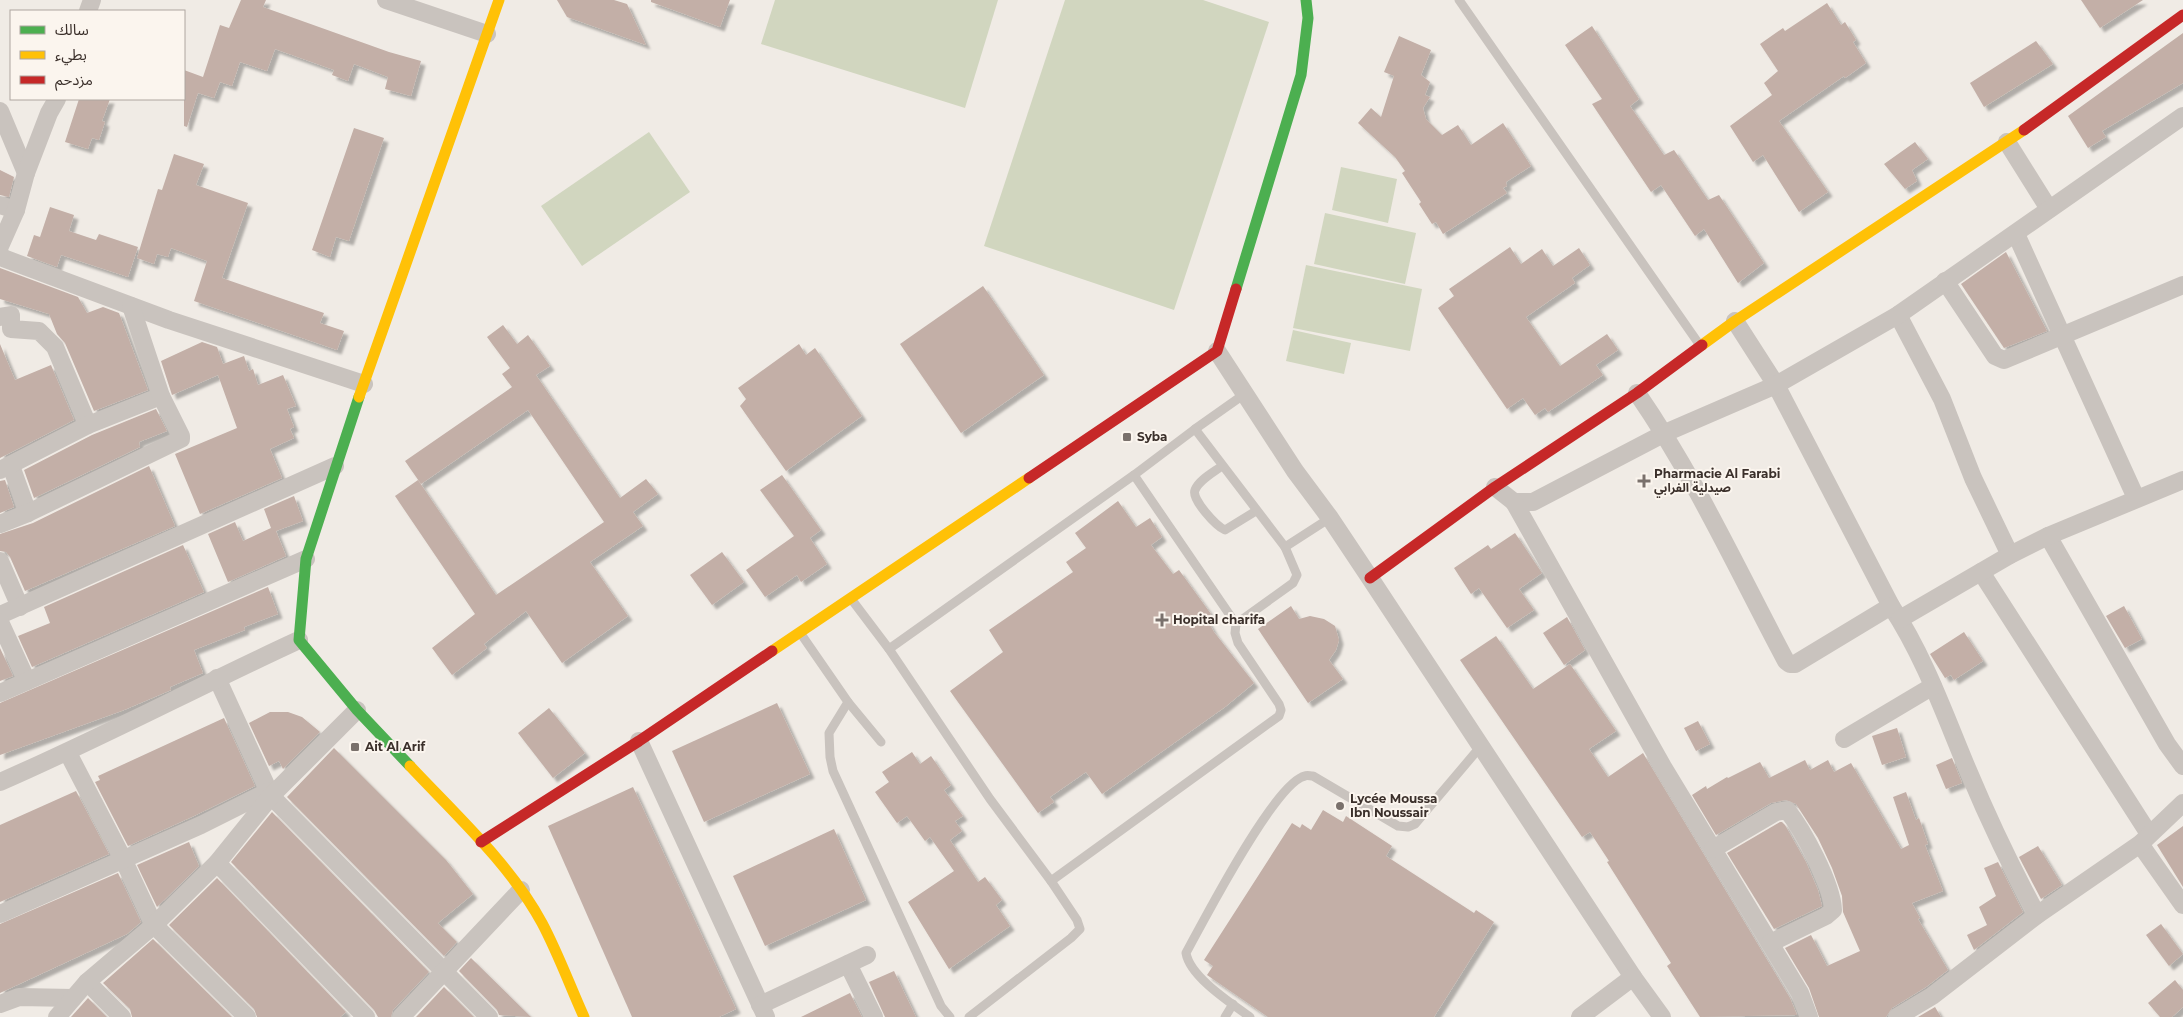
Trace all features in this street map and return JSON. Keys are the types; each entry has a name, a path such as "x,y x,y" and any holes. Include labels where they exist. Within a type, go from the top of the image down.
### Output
{"street":[{"path":"386,0 488,34"},
{"path":"499,0 335,466 306,559 299,640 357,710 481,842 520,890 542,924 584,1017"},
{"path":"481,842 638,741 1217,350 1301,75 1308,18 1306,0"},
{"path":"1370,578 1496,487 1637,393 1735,321 2007,142 2183,15"},
{"path":"0,246 8,207 26,173 56,100"},
{"path":"0,111 26,173"},
{"path":"1514,502 1533,502 1665,433 1776,385 1898,315 2183,116"},
{"path":"2007,142 2049,209"},
{"path":"2016,234 2136,498"},
{"path":"0,254 3,258 131,306 364,384"},
{"path":"1945,281 1994,356 1999,360 2004,360 2183,285"},
{"path":"0,524 28,513 181,439 161,396 131,306"},
{"path":"0,317 11,315 11,329 39,331 55,348 88,425"},
{"path":"1898,315 1942,399 1973,478 2010,555"},
{"path":"1735,321 1776,385 1896,613 1933,686 2005,856 2037,915"},
{"path":"1217,350 1295,472 1330,518 1633,977 1662,1017"},
{"path":"1637,393 1665,433 1723,539 1786,661 1790,664 1795,664 1981,572 2048,536 2183,480"},
{"path":"28,513 5,468 88,425 161,396"},
{"path":"0,615 335,466"},
{"path":"1496,487 1514,502 1664,767 1800,993 1809,1017"},
{"path":"2048,536 2167,744 2183,766"},
{"path":"0,693 306,559"},
{"path":"0,561 20,607"},
{"path":"1981,572 2183,905"},
{"path":"0,622 27,681"},
{"path":"0,782 68,753 217,678 299,640"},
{"path":"217,678 270,793 489,1017"},
{"path":"1844,739 1933,686"},
{"path":"57,1017 87,982 154,925 217,863 270,793 357,710"},
{"path":"638,741 763,1011 867,955"},
{"path":"68,753 123,859 154,925 247,1017"},
{"path":"0,914 270,793"},
{"path":"1897,1017 1932,996 2037,915 2144,839 2183,803"},
{"path":"1714,849 1776,812 1787,810 1792,817 1814,854 1833,910 1826,916 1770,943"},
{"path":"217,863 366,1017"},
{"path":"401,1017 520,890"},
{"path":"848,964 874,1017"},
{"path":"1580,1017 1633,977"},
{"path":"87,982 122,1017"},
{"path":"0,1004 19,997 73,998"}],"lane":[{"path":"1459,0 1700,346"},
{"path":"889,649 1246,393"},
{"path":"1195,429 1284,547 1296,570 1297,575 1293,582 1236,624"},
{"path":"1222,466 1201,481 1195,489 1194,496 1217,526 1224,530 1256,510"},
{"path":"1051,881 1279,716 1281,710 1279,704 1238,643 1235,633 1236,624 1134,475"},
{"path":"1284,547 1330,518"},
{"path":"850,598 889,649 990,799 1078,920 1080,929 1071,938 969,1017"},
{"path":"799,632 848,702 881,742"},
{"path":"848,702 829,733 830,757 833,771 941,1006 950,1017"},
{"path":"1250,1017 1201,978 1187,961 1186,953 1218,893 1268,812 1290,786 1304,776 1313,776 1398,826 1408,827 1415,824 1481,746"},
{"path":"1225,1017 1233,1004"}],"green space":[{"path":"775,0 998,0 965,108 761,44"},
{"path":"1065,0 1203,0 1269,22 1174,310 984,246"},
{"path":"649,132 690,192 582,266 541,206"},
{"path":"1341,167 1397,179 1388,223 1332,210"},
{"path":"1325,213 1416,233 1405,284 1314,264"},
{"path":"1306,265 1422,289 1410,351 1293,328"},
{"path":"1293,330 1351,343 1344,374 1286,361"}],"building":[{"path":"241,0 266,0 263,7 389,52 421,61 411,96 385,89 388,77 354,64 348,81 332,75 334,70 275,49 267,71 240,62 232,86 220,82 214,98 198,93 187,127 184,126 185,70 203,77 220,25 229,28"},
{"path":"557,0 614,0 627,4 646,45 567,17"},
{"path":"651,0 730,0 720,27 651,2"},
{"path":"2081,0 2143,0 2100,28"},
{"path":"1827,3 1841,25 1845,22 1856,40 1853,42 1866,63 1779,121 1828,192 1799,212 1763,155 1753,162 1730,126 1772,95 1764,83 1778,71 1760,44 1783,28 1785,31"},
{"path":"1592,26 1639,99 1630,106 1664,155 1674,150 1708,200 1719,195 1764,263 1738,283 1704,229 1695,236 1661,185 1651,192 1592,104 1602,99 1565,45"},
{"path":"2183,33 2183,83 2102,131 2106,137 2088,148 2068,116"},
{"path":"1399,36 1431,50 1421,75 1430,82 1425,95 1430,97 1423,108 1426,119 1442,135 1458,125 1471,145 1503,123 1531,166 1506,182 1507,186 1503,188 1507,193 1443,234 1436,222 1432,224 1419,204 1421,202 1402,173 1405,171 1395,157 1358,123 1371,108 1381,117 1394,76 1384,72"},
{"path":"2036,41 2053,64 1984,107 1970,83"},
{"path":"79,100 110,100 102,121 105,122 99,140 92,138 88,149 65,142"},
{"path":"354,128 384,138 349,241 336,237 330,257 312,250"},
{"path":"1915,142 1928,159 1912,170 1917,181 1905,189 1884,164"},
{"path":"174,154 204,164 196,185 248,203 222,278 324,313 320,323 344,331 337,350 194,301 207,261 171,248 168,257 157,254 154,264 137,258 158,189 162,190"},
{"path":"0,170 14,177 9,197 0,195"},
{"path":"50,207 74,215 69,231 96,240 99,234 138,247 128,277 61,255 57,267 27,256 34,235 40,237"},
{"path":"1510,247 1521,264 1542,249 1553,266 1579,248 1590,265 1572,278 1575,283 1526,317 1560,366 1607,334 1618,350 1596,365 1603,375 1548,412 1545,408 1535,415 1523,398 1507,409 1438,308 1454,296 1449,289"},
{"path":"2006,252 2047,331 2004,348 1961,284"},
{"path":"0,268 78,297 87,313 103,307 119,313 148,390 94,411 65,343 57,334 49,314 0,299"},
{"path":"983,286 1044,375 961,433 900,344"},
{"path":"503,325 517,344 528,335 550,366 536,375 620,498 646,479 658,494 633,512 643,526 590,562 628,616 562,663 526,611 484,644 487,648 452,675 432,648 475,614 395,496 418,480 496,595 604,522 528,410 421,484 405,461 512,387 502,374 510,368 487,337"},
{"path":"202,342 217,347 223,364 244,356 249,371 253,369 258,385 283,375 296,406 287,409 294,427 290,429 294,438 270,449 282,478 200,514 175,454 237,428 218,375 172,395 161,361"},
{"path":"0,344 15,380 51,365 74,420 0,458"},
{"path":"799,344 806,355 815,348 862,416 786,471 740,406 746,399 738,388"},
{"path":"156,409 167,431 139,442 140,447 34,498 24,470 92,435"},
{"path":"149,466 175,526 25,591 10,557 6,552 0,551 0,534 33,523"},
{"path":"782,475 821,530 810,538 827,564 801,582 797,575 765,597 746,570 794,536 760,490"},
{"path":"5,480 14,507 0,513 0,481"},
{"path":"294,496 303,521 276,531 286,556 228,582 208,534 235,522 243,541 271,528 264,509"},
{"path":"1118,501 1136,527 1150,518 1162,537 1151,545 1173,574 1179,570 1211,614 1206,618 1214,632 1254,683 1225,707 1102,794 1086,772 1050,797 1054,802 1038,813 950,691 1003,652 989,630 1073,572 1066,562 1086,548 1075,533"},
{"path":"1515,533 1542,573 1519,589 1534,610 1507,628 1479,588 1471,594 1454,568 1488,545 1491,549"},
{"path":"183,545 204,592 32,667 18,636 50,623 44,607"},
{"path":"722,552 744,582 712,605 690,575"},
{"path":"268,587 278,614 244,627 245,630 194,650 203,673 170,687 171,690 124,710 0,755 0,703"},
{"path":"1291,606 1299,619 1310,616 1324,619 1335,626 1339,640 1336,650 1329,660 1343,679 1308,703 1258,629"},
{"path":"2124,606 2142,639 2125,648 2106,616"},
{"path":"1567,617 1585,650 1564,665 1543,633"},
{"path":"1964,632 1983,661 1954,680 1951,675 1945,678 1930,654"},
{"path":"1496,636 1533,689 1570,664 1616,731 1589,749 1608,777 1643,753 1790,998 1797,1015 1700,1017 1667,966 1671,963 1590,832 1582,837 1460,660"},
{"path":"0,648 13,676 0,681"},
{"path":"777,703 810,774 704,822 672,751"},
{"path":"549,708 585,753 553,778 518,733"},
{"path":"270,712 288,712 302,717 320,732 283,769 279,761 269,766 249,723"},
{"path":"224,718 255,786 128,846 95,782 100,780 98,776"},
{"path":"1698,721 1710,744 1696,751 1684,728"},
{"path":"1897,728 1906,757 1882,765 1872,736"},
{"path":"334,748 446,860 473,894 438,923 457,942 444,956 287,797"},
{"path":"912,752 920,764 931,756 951,785 944,790 963,816 955,821 962,831 950,840 978,882 985,877 1002,900 996,905 1010,926 949,969 908,902 954,871 930,837 925,841 907,816 897,823 875,792 889,782 882,772"},
{"path":"1952,758 1962,783 1946,789 1936,765"},
{"path":"1805,760 1810,770 1828,760 1834,772 1851,763 1901,849 1909,845 1893,797 1906,792 1916,820 1919,818 1928,844 1925,845 1943,891 1912,903 1920,918 1918,919 1948,970 1926,987 1892,1008 1886,1017 1819,1017 1809,988 1785,948 1811,935 1827,966 1860,951 1843,912 1842,896 1832,868 1818,838 1796,804 1786,800 1771,803 1716,835 1692,795 1706,786 1707,789 1727,777 1760,762 1769,778"},
{"path":"633,787 736,1009 719,1017 632,1017 548,826"},
{"path":"76,791 109,854 0,902 0,825"},
{"path":"1323,810 1343,822 1346,816 1392,846 1386,856 1474,913 1476,910 1494,922 1434,1017 1268,1017 1207,975 1213,966 1204,960 1292,823 1300,828 1302,824 1311,830"},
{"path":"272,812 429,972 393,1010 391,1017 378,1017 374,1010 231,862"},
{"path":"1780,822 1785,825 1806,862 1818,890 1822,906 1774,929 1727,853"},
{"path":"2183,826 2183,887 2157,845"},
{"path":"834,829 866,900 765,946 733,876"},
{"path":"189,842 199,866 157,907 137,865"},
{"path":"2038,846 2062,885 2041,899 2019,857"},
{"path":"1998,862 2023,912 1974,950 1967,935 1987,925 1979,907 1996,896 1984,868"},
{"path":"118,873 141,922 127,934 0,993 0,924"},
{"path":"217,878 346,1012 340,1017 257,1017 254,1009 169,925"},
{"path":"2161,924 2183,954 2169,966 2146,935"},
{"path":"153,939 232,1017 132,1017 130,1009 103,983"},
{"path":"471,958 531,1017 499,1015 497,1010 459,971"},
{"path":"894,971 916,1017 885,1017 869,982"},
{"path":"2175,980 2183,990 2183,1007 2172,1017 2160,1017 2148,1003"},
{"path":"444,987 474,1017 416,1017"},
{"path":"850,993 862,1017 801,1017"},
{"path":"88,998 107,1017 71,1017"},
{"path":"1935,1007 1941,1017 1918,1017"}],"traffic: fast":[{"path":"1236,289 1301,75 1308,18 1306,0"},
{"path":"359,397 306,559 299,640 357,710 410,766"}],"traffic: slow":[{"path":"359,397 499,0"},
{"path":"1702,345 1735,321 2024,130"},
{"path":"772,651 1029,478"},
{"path":"410,766 481,841 515,881 542,923 584,1017"}],"traffic: jam":[{"path":"2024,130 2183,15"},
{"path":"1029,478 1217,351 1236,289"},
{"path":"1370,578 1495,487 1637,393 1702,345"},
{"path":"481,842 639,741 772,651"}],"place":[{"name":"Syba","path":"1127,437"},
{"name":"Pharmacie Al Farabi صيدلية الفرابي","path":"1644,481"},
{"name":"Hopital charifa","path":"1162,620"},
{"name":"Ait Al Arif","path":"355,747"},
{"name":"Lycée Moussa Ibn Noussair","path":"1340,806"}]}
